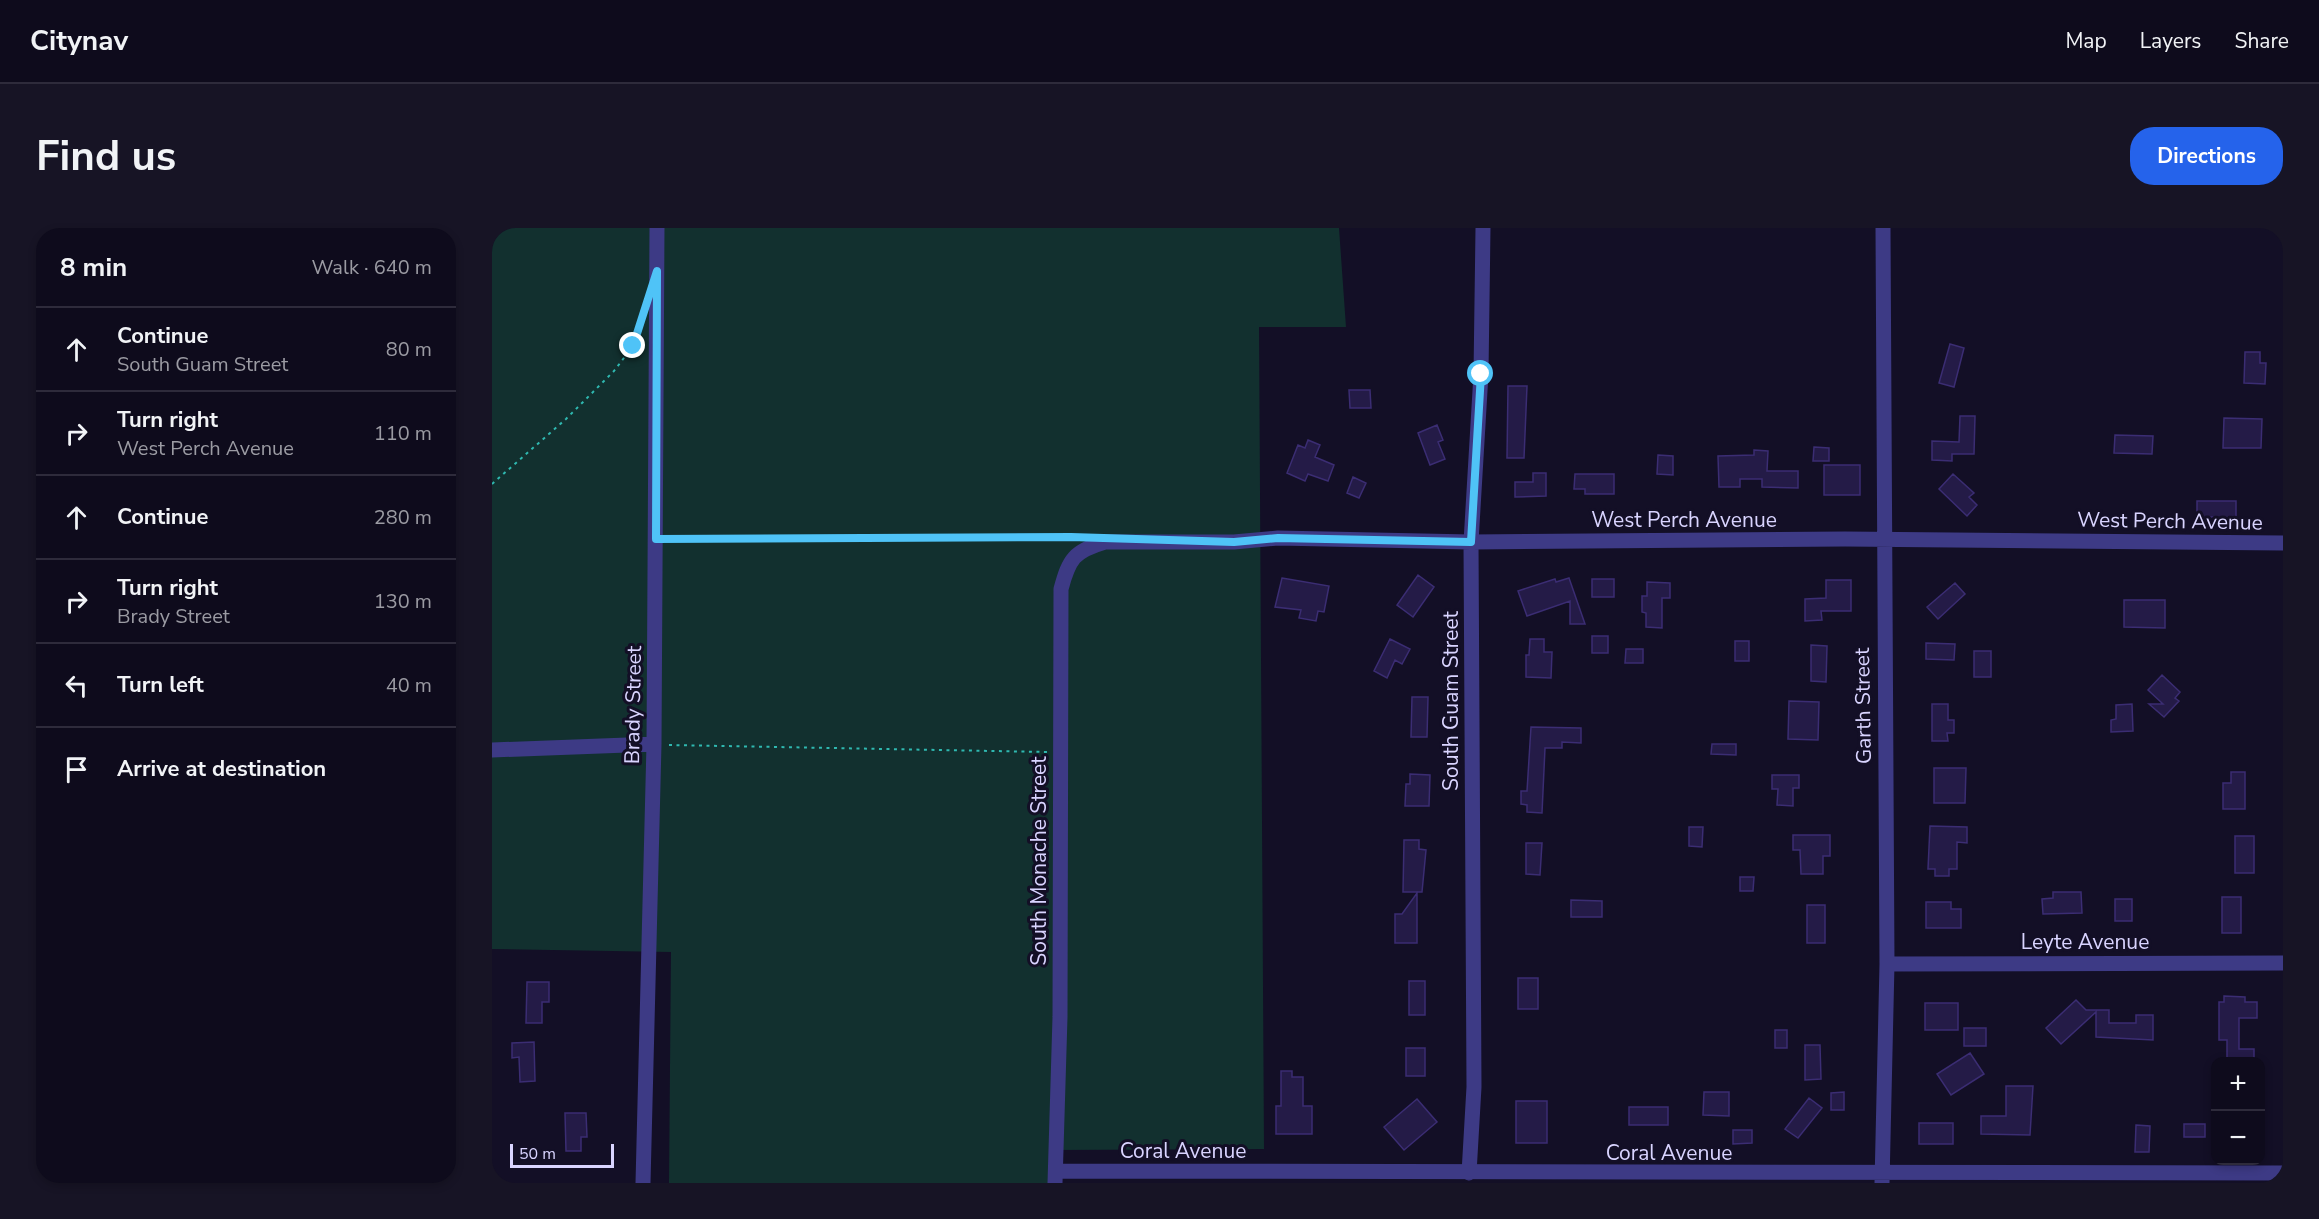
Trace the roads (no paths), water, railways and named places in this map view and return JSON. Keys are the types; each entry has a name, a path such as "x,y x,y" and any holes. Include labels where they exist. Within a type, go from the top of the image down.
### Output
{"street":[{"name":"Brady Street","path":"643,1183 654,744 657,228"},
{"name":"South Guam Street","path":"1469,1173 1474,1087 1471,542 1481,374 1483,228"},
{"name":"Garth Street","path":"1882,1179 1887,964 1882,539 1883,228"},
{"name":"West Perch Avenue","path":"1085,543 1234,542 1278,538 1471,542 1882,539 2283,543"},
{"name":"South Monache Street","path":"1055,1177 1060,1017 1061,589 1067,567 1085,543"},
{"path":"492,750 654,744"},
{"name":"Leyte Avenue","path":"1887,964 2283,963"},
{"name":"Coral Avenue","path":"1055,1177 1469,1173 1882,1179 2283,1173"}]}
